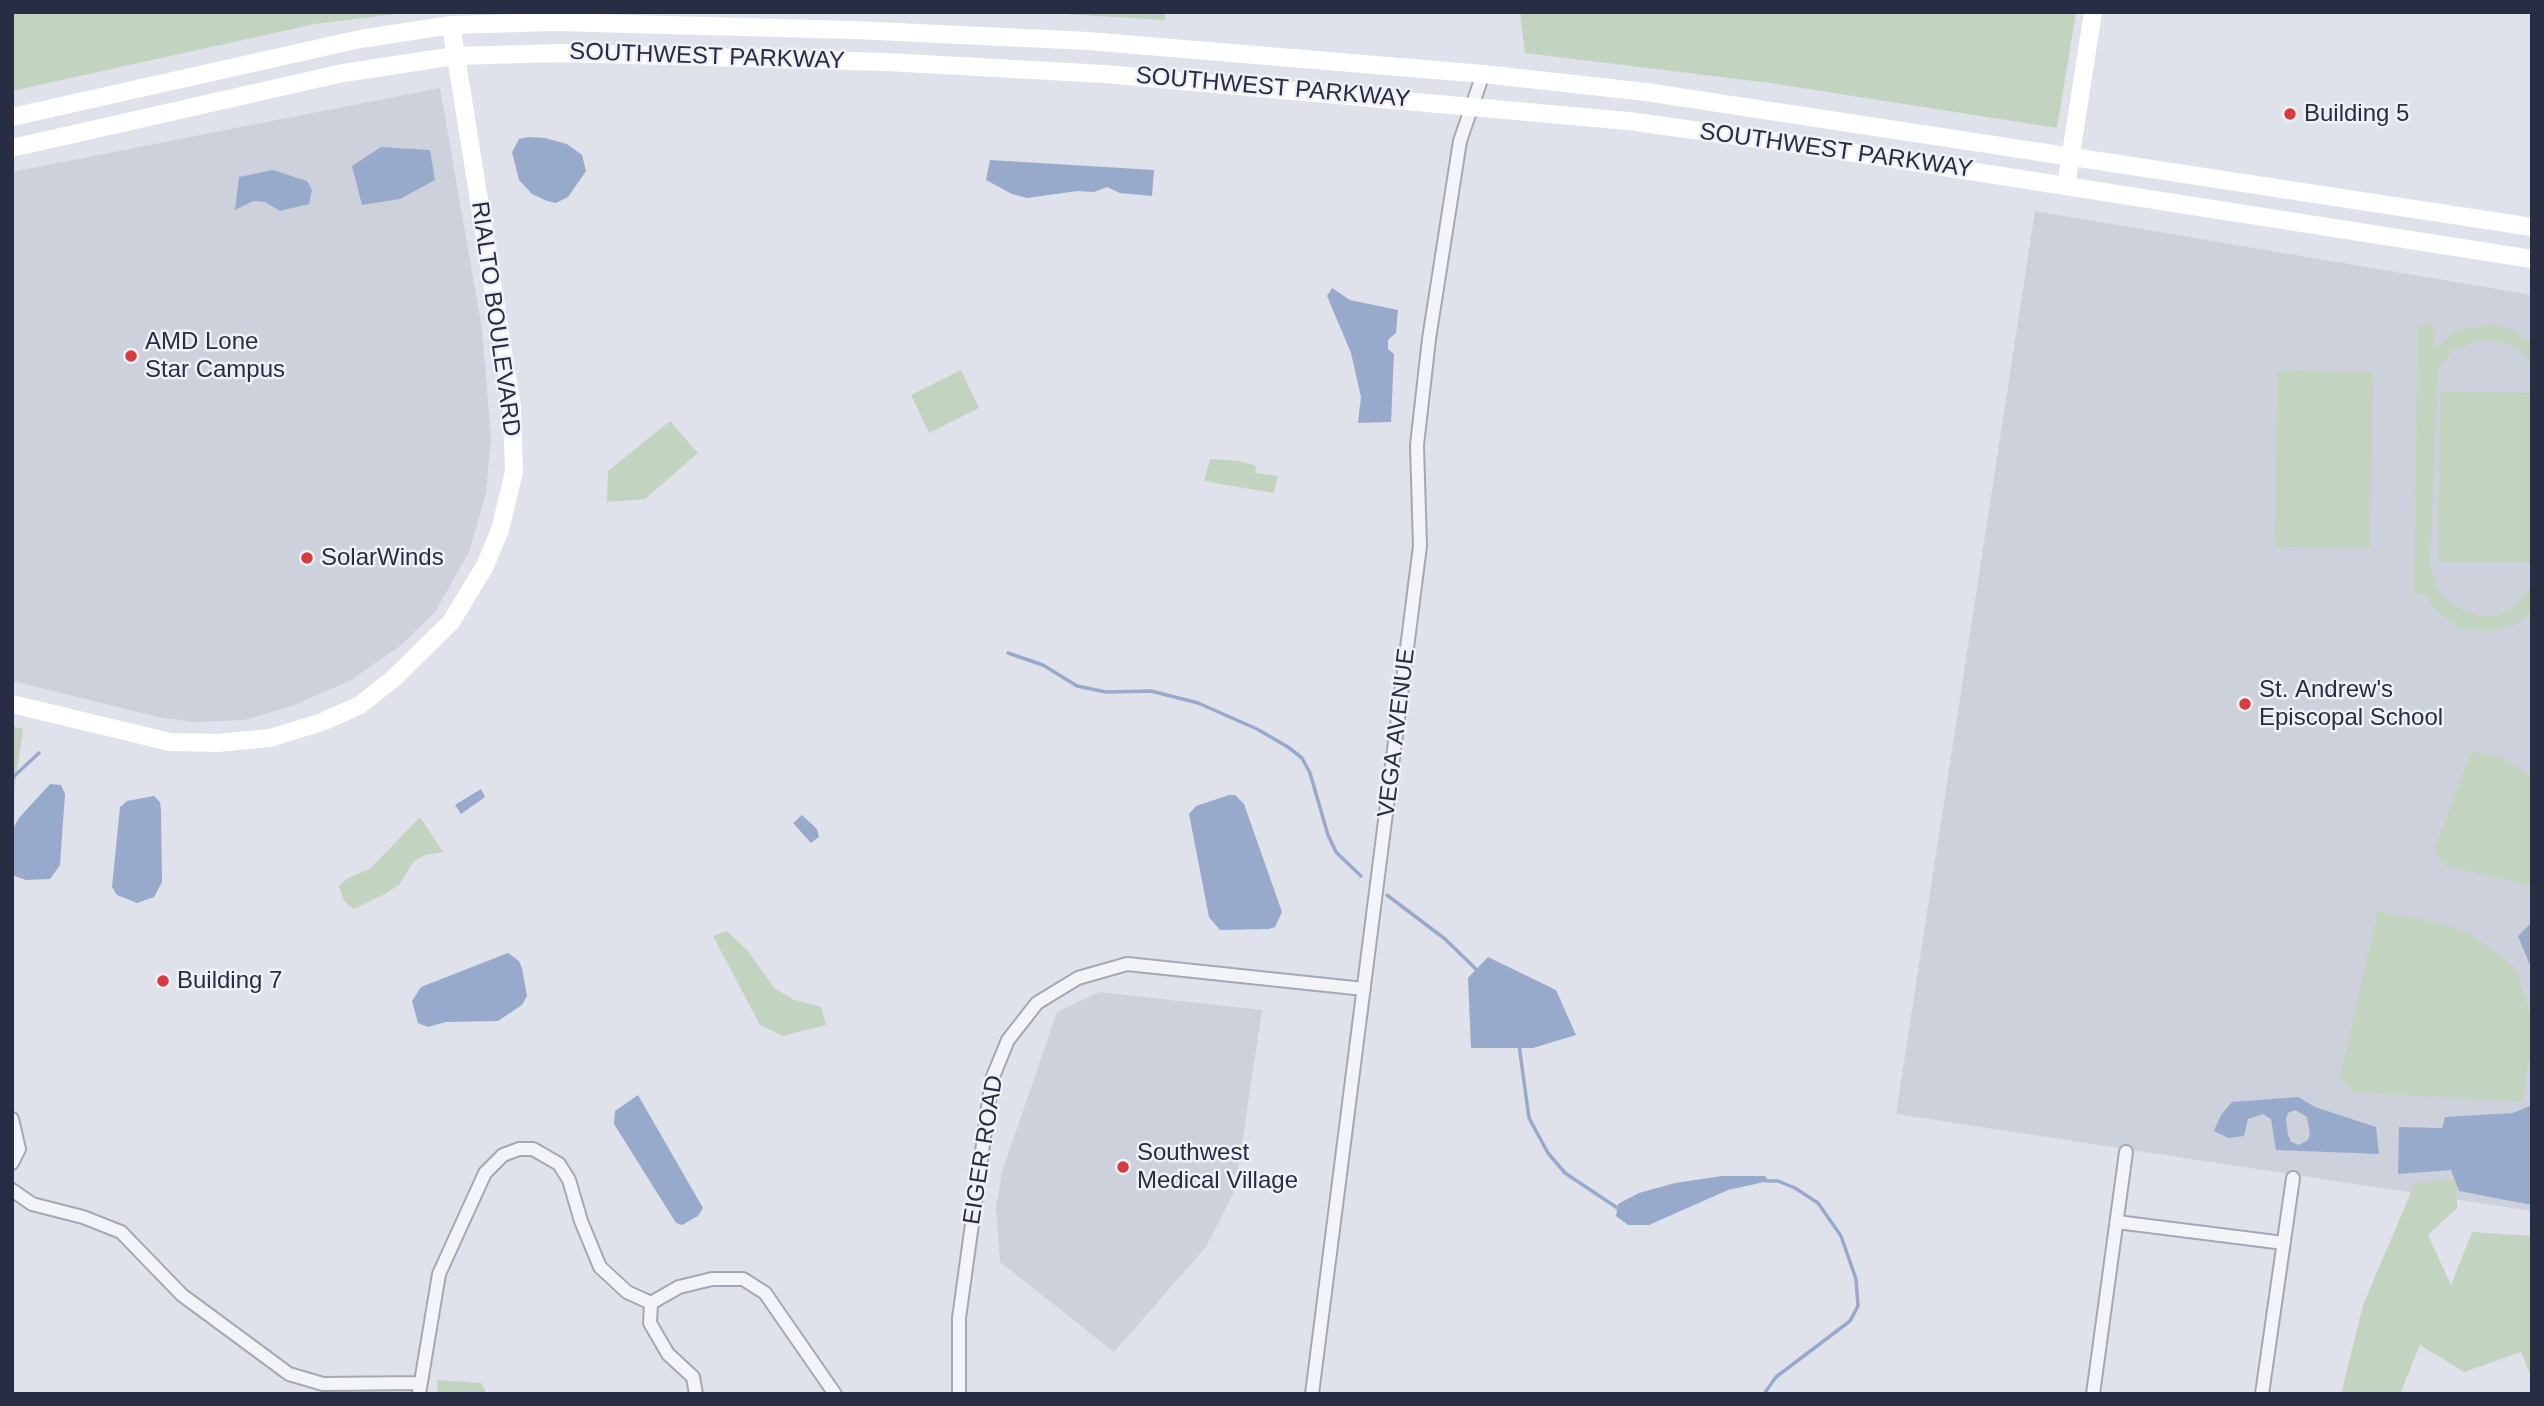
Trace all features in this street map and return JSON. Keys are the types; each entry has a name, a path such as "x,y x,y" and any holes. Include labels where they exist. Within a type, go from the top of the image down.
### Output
{"main road":[{"path":"2066,186 2094,12"},
{"name":"SOUTHWEST PARKWAY","path":"12,117 359,39 451,25 555,22 855,30 1088,41 1483,74 1744,104 2070,158 2532,227"},
{"name":"RIALTO BOULEVARD","path":"12,704 170,742 217,743 270,738 322,722 360,705 394,678 451,622 485,566 500,530 514,472 512,407 451,25"},
{"name":"SOUTHWEST PARKWAY","path":"12,148 343,73 455,56 560,53 915,63 1104,74 1474,105 1628,121 1810,146 2532,259"},
{"path":"61,107 68,137"},
{"path":"2361,234 2367,203"}],"street":[{"name":"VEGA AVENUE","path":"1312,1394 1420,546 1417,445 1429,339 1460,141 1483,74"},
{"name":"EIGER ROAD","path":"959,1394 959,1318 992,1079 1008,1040 1037,1003 1078,978 1127,964 1364,989"},
{"path":"12,1119 19,1149 12,1163"},
{"path":"12,1190 32,1204 83,1217 121,1232 182,1295 289,1374 323,1384 419,1388 439,1274 485,1173 503,1155 519,1149 533,1149 559,1164 569,1181 581,1221 600,1267 627,1292 651,1303"},
{"path":"2093,1394 2126,1152"},
{"path":"2262,1394 2293,1178"},
{"path":"2117,1222 2284,1243"},
{"path":"651,1303 679,1287 712,1279 743,1279 765,1293 835,1394"},
{"path":"651,1303 650,1323 668,1354 693,1377 696,1394"}],"shaded area":[{"path":"440,88 482,329 491,437 486,494 469,552 435,612 400,646 351,680 292,706 244,720 194,722 158,717 12,681 12,172"},
{"name":"St. Andrew's Episcopal School","path":"2035,211 2532,295 2532,1211 1896,1114"},
{"path":"1099,992 1262,1010 1235,1190 1206,1247 1114,1352 1000,1262 996,1208 1002,1172 1057,1012"}],"green space":[{"path":"12,12 411,12 315,24 12,91"},
{"path":"1027,12 1165,12 1165,20 1064,14"},
{"path":"1520,12 2076,12 2057,128 1770,83 1525,53"},
{"path":"2494,324 2509,328 2532,343 2532,364 2520,350 2507,343 2479,340 2452,351 2438,370 2430,566 2440,593 2453,606 2479,616 2497,615 2512,608 2532,585 2532,611 2514,625 2488,631 2460,628 2436,611 2424,594 2414,594 2418,325 2435,325 2434,349 2456,331"},
{"path":"961,370 979,408 929,433 911,395"},
{"path":"2278,370 2373,372 2370,548 2275,547"},
{"path":"2440,392 2532,393 2530,562 2438,562"},
{"path":"670,421 698,453 645,499 607,502 608,471"},
{"path":"1210,459 1240,461 1256,466 1255,473 1278,476 1274,493 1204,481"},
{"path":"12,726 23,729 12,806"},
{"path":"2471,752 2502,757 2532,778 2532,886 2444,865 2434,850"},
{"path":"420,817 443,852 425,855 414,861 399,885 387,893 354,909 349,906 343,899 339,886 348,878 370,869"},
{"path":"2378,911 2438,923 2471,934 2516,969 2532,1020 2532,1045 2521,1102 2354,1092 2340,1077"},
{"path":"727,931 748,951 774,988 792,999 821,1007 826,1025 783,1036 760,1025 713,936"},
{"path":"2457,1179 2457,1208 2428,1235 2451,1285 2472,1232 2532,1236 2532,1379 2521,1352 2464,1372 2420,1345 2400,1394 2341,1394 2363,1305 2415,1183"},
{"path":"437,1380 481,1383 487,1394 438,1394"}],"water":[{"path":"529,137 567,144 582,155 586,171 568,197 556,203 547,201 532,194 519,180 512,152 519,139"},
{"path":"381,147 430,150 435,180 400,199 362,205 352,166"},
{"path":"990,160 1154,170 1152,196 1120,193 1107,187 1094,192 1077,191 1027,198 1012,194 986,180"},
{"path":"273,170 307,181 312,190 309,204 280,211 265,202 253,201 235,210 239,177"},
{"path":"1332,288 1350,300 1398,310 1396,333 1388,340 1388,349 1394,354 1391,422 1358,423 1361,397 1351,353 1327,296"},
{"path":"50,784 61,785 65,794 60,865 50,879 26,880 12,875 12,830 19,818"},
{"path":"481,789 485,797 461,814 455,805"},
{"path":"1235,795 1244,804 1282,912 1275,927 1269,929 1220,930 1209,917 1189,814 1196,806"},
{"path":"154,796 160,802 161,811 162,882 154,897 137,903 117,895 112,887 120,807 127,801"},
{"path":"802,815 817,829 819,837 811,843 793,823"},
{"path":"2532,922 2532,970 2518,936"},
{"path":"508,953 519,961 522,968 527,996 522,1005 498,1021 446,1022 428,1027 418,1023 412,1001 421,987"},
{"path":"1488,957 1556,990 1576,1035 1533,1048 1471,1048 1468,978"},
{"path":"638,1095 703,1208 698,1216 682,1225 676,1223 614,1124 615,1111"},
{"path":"2298,1097 2315,1107 2376,1127 2379,1154 2276,1150 2271,1119 2263,1114 2248,1119 2244,1136 2228,1138 2214,1131 2221,1115 2232,1102","holes":["2295,1110 2307,1117 2310,1134 2308,1140 2299,1145 2291,1142 2286,1119 2288,1113"]},
{"path":"2532,1105 2532,1205 2459,1191 2451,1170 2398,1174 2399,1127 2442,1128 2445,1117 2513,1113"},
{"path":"1722,1176 1765,1176 1769,1181 1728,1190 1649,1225 1628,1225 1616,1216 1618,1204 1639,1193 1675,1183"}],"waterway":[{"path":"1008,653 1043,665 1077,686 1106,692 1151,691 1198,703 1257,729 1288,747 1302,758 1310,773 1328,835 1336,852 1361,876"},
{"path":"12,778 39,753"},
{"path":"1387,895 1445,939 1479,972"},
{"path":"1519,1045 1529,1118 1548,1153 1565,1173 1619,1209"},
{"path":"1764,1394 1776,1377 1850,1321 1858,1306 1856,1279 1841,1236 1818,1203 1795,1188 1778,1181 1766,1181"}],"place":[{"name":"Building 5","path":"2290,114"},
{"name":"AMD Lone Star Campus","path":"131,356"},
{"name":"SolarWinds","path":"307,558"},
{"name":"St. Andrew's Episcopal School","path":"2245,704"},
{"name":"Building 7","path":"163,981"},
{"name":"Southwest Medical Village","path":"1123,1167"}]}
